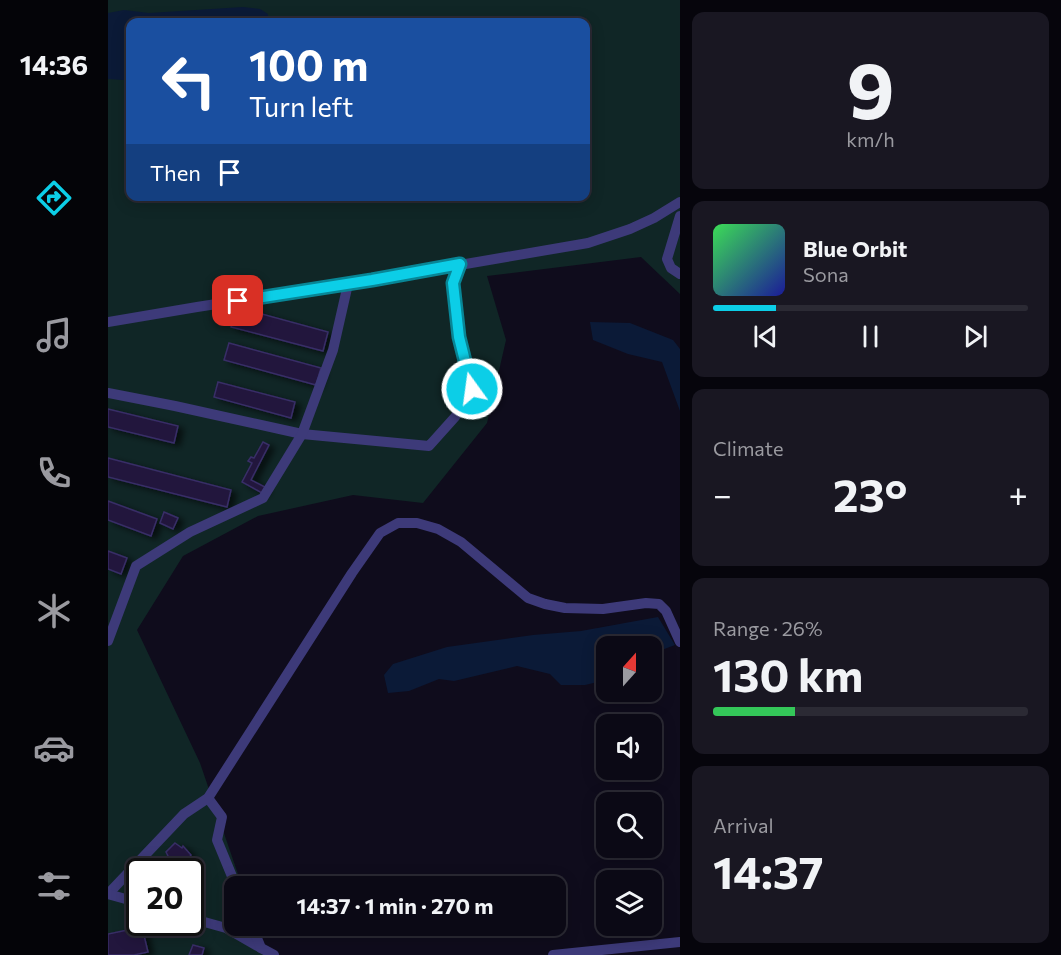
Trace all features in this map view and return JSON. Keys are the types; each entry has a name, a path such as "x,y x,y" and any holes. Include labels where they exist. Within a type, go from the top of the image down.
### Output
{"lane":[{"path":"108,322 588,243 630,230 680,202"},
{"path":"680,216 667,259 671,268 680,274"},
{"path":"108,393 302,434 429,446 455,417 472,389 459,337 453,283 460,264"},
{"path":"108,641 136,566 190,531 263,498 302,434 333,350 348,284"},
{"path":"126,899 108,894 184,814 208,798 352,573 380,533 398,524 417,523 438,529 461,542 528,598 545,604 565,608 603,609 646,603 659,604 666,611 680,642"},
{"path":"208,798 222,818 217,840 232,876"},
{"path":"204,922 226,928 274,955"},
{"path":"256,936 261,948"},
{"path":"553,955 680,942"}],"green space":[{"path":"108,0 680,0 680,294 641,257 487,276 506,340 487,423 423,503 353,495 258,516 183,556 137,630 200,763 239,876 224,876 224,936 258,936 265,955 108,955"}],"water":[{"path":"243,7 260,9 268,14 268,18 126,18 126,80 108,79 108,13 124,10 149,13"},
{"path":"590,322 630,323 673,340 680,349 680,411 662,362 628,354 593,340"},
{"path":"658,617 675,645 662,650 662,636 596,636 596,682 585,685 561,685 550,674 517,666 454,681 439,679 409,691 388,693 384,675 393,664 447,647 581,631"}],"building":[{"path":"236,307 328,332 323,351 231,327"},
{"path":"229,343 321,368 316,385 224,360"},
{"path":"218,382 295,402 291,418 214,397"},
{"path":"108,409 178,426 174,443 108,427"},
{"path":"263,442 269,445 251,480 265,487 262,493 242,482 252,463 248,461 251,457 254,458"},
{"path":"108,458 231,490 227,507 108,477"},
{"path":"108,501 157,519 151,536 108,520"},
{"path":"164,512 178,518 173,529 160,523"},
{"path":"108,551 127,558 121,574 108,569"},
{"path":"175,843 182,848 183,846 191,855 189,858 165,858 168,856 166,852"},
{"path":"126,930 126,936 144,936 148,952 134,955 108,955 108,934"},
{"path":"193,945 204,948 202,955 189,955"}],"route":[{"path":"238,301 460,264 453,283 459,337 472,389"}]}
